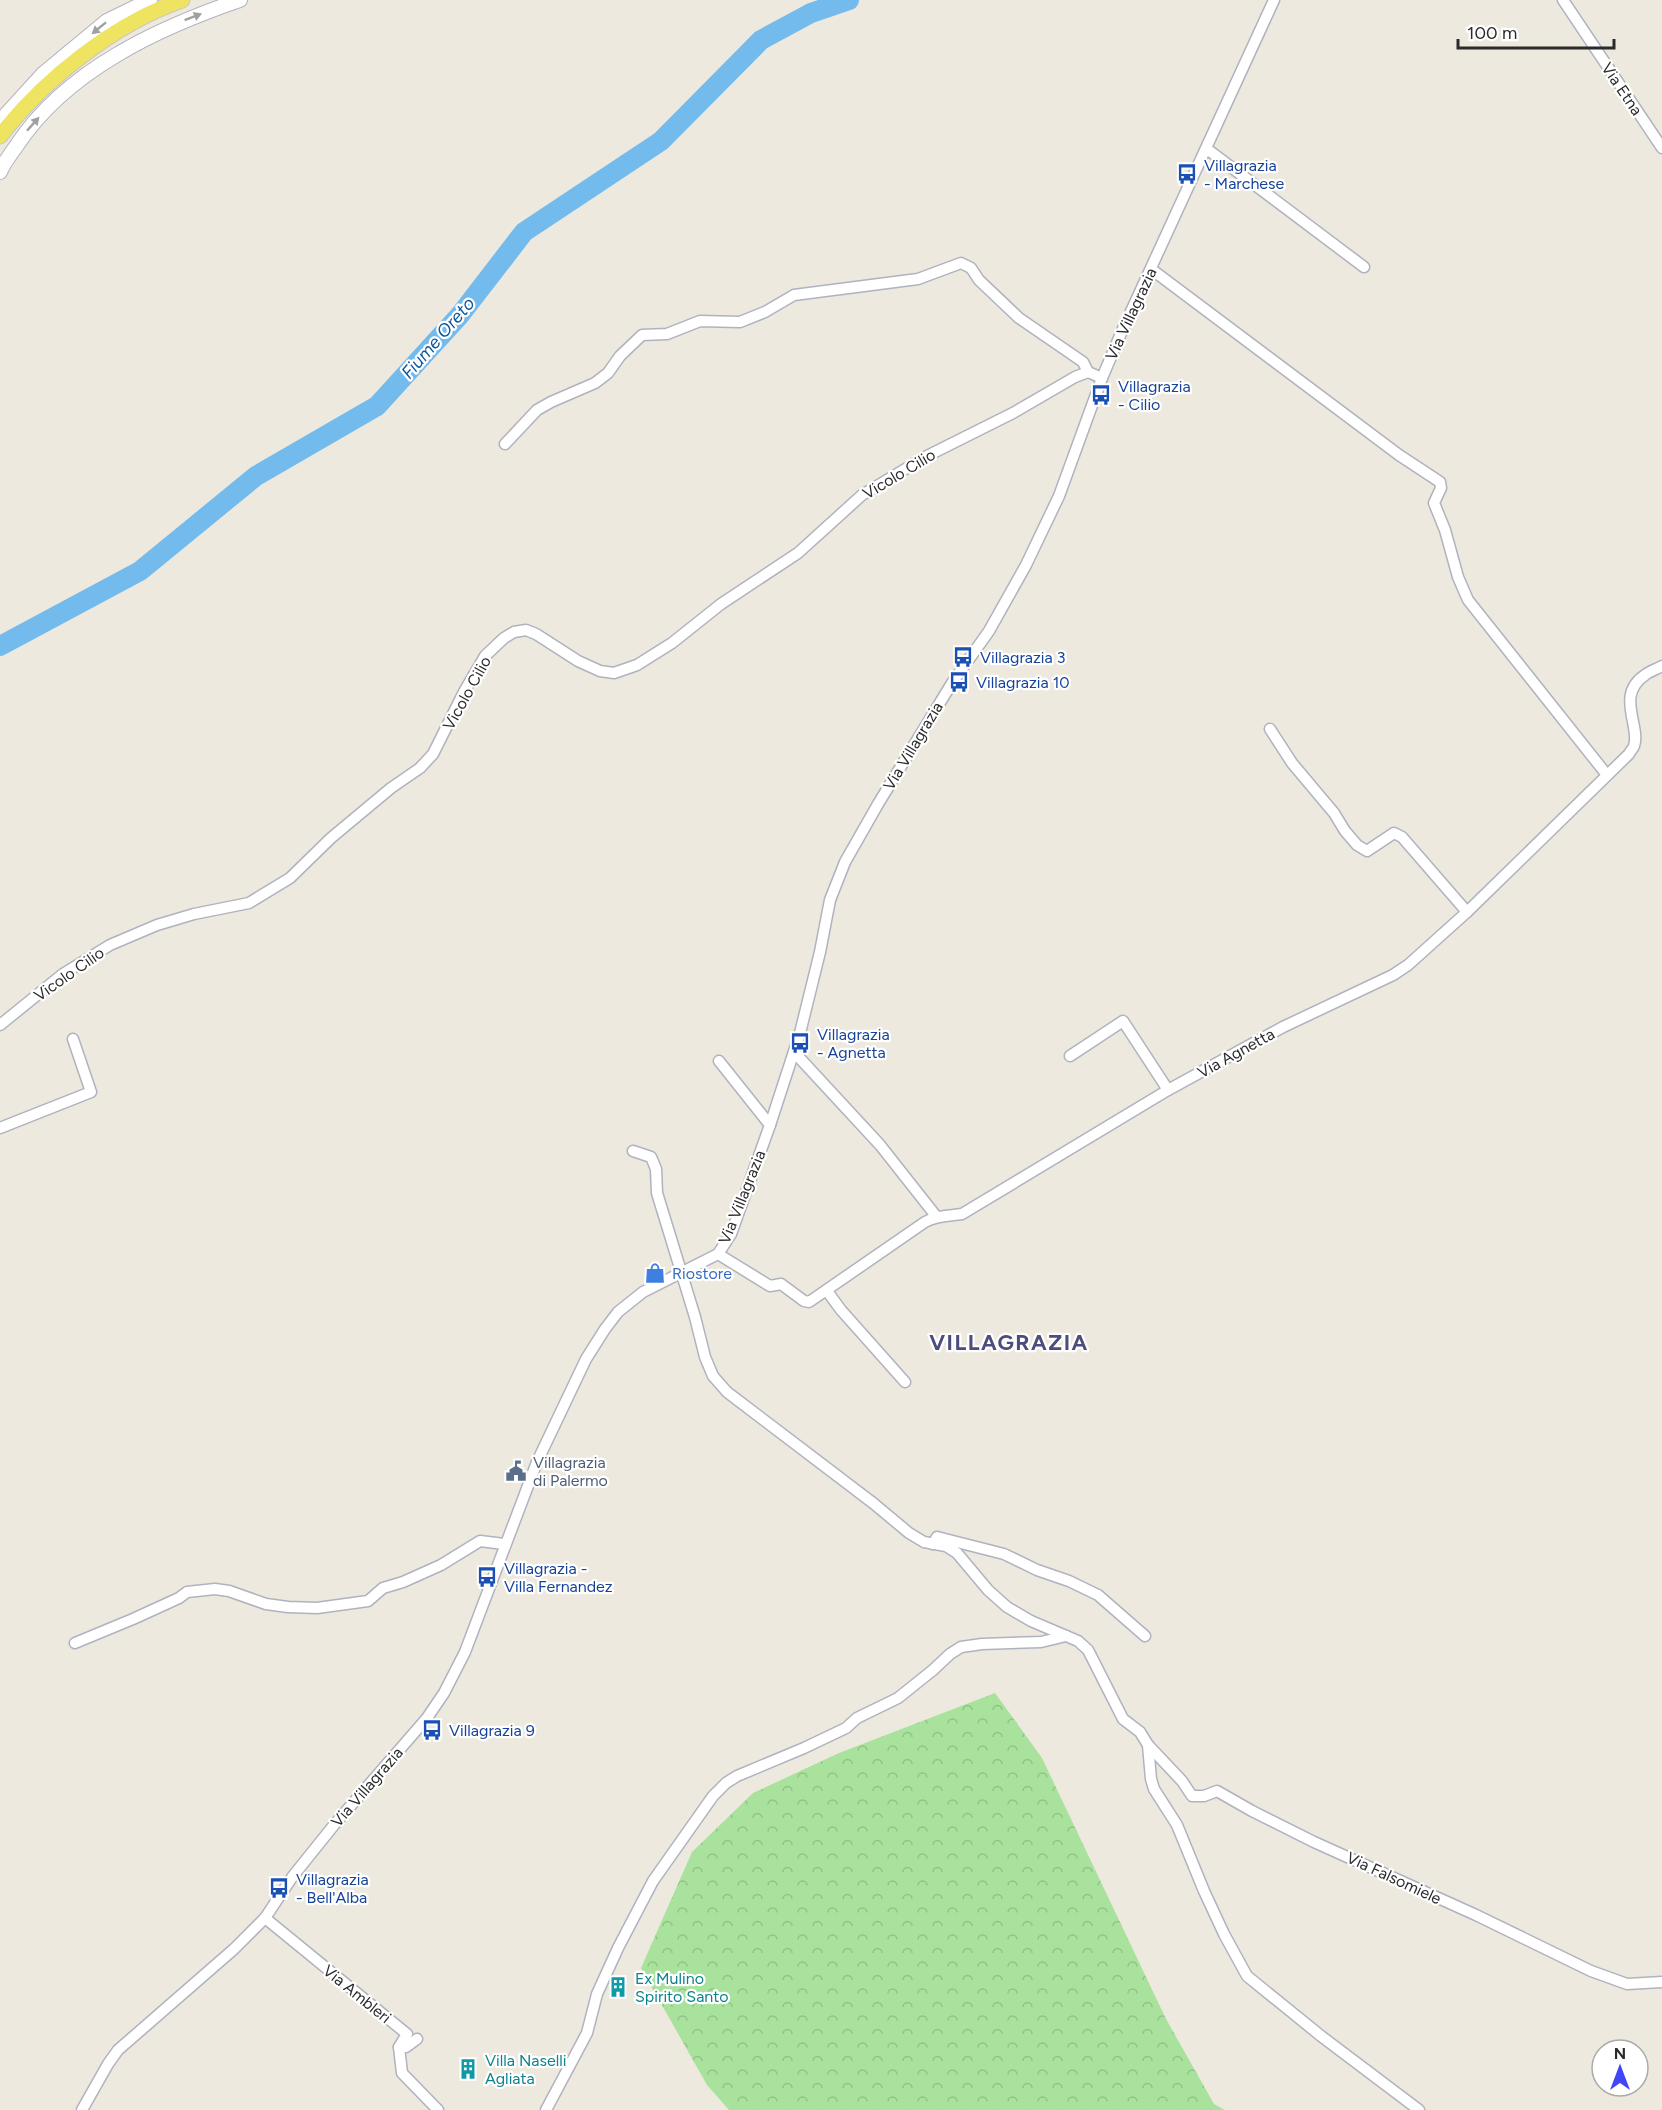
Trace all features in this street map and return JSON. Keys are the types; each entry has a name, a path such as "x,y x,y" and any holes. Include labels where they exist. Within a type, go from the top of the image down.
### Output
{"main road":[{"path":"0,121 43,74 107,21 150,0"},
{"path":"0,136 40,93 82,56 126,26 164,6 182,0"},
{"path":"0,172 27,129 52,102 82,78 151,35 240,0"}],"street":[{"name":"Via Villagrazia","path":"82,2110 118,2050 265,1918 293,1876 427,1718 444,1693 465,1652 504,1544 537,1462 586,1359 605,1329 632,1300 643,1292 718,1254 731,1234 794,1052 820,952 830,900 845,862 952,683 989,631 1026,565 1059,496 1102,378 1274,0"},
{"name":"Via Etna","path":"1563,0 1662,148"},
{"path":"1207,149 1364,267"},
{"path":"505,444 537,410 595,383 608,373 620,356 642,335 667,334 700,321 740,321 765,312 794,295 900,283 918,279 962,262 971,268 979,280 1019,318 1083,362 1088,372 1102,378"},
{"path":"1152,269 1399,454 1440,482 1442,488 1434,503 1445,530 1458,577 1468,600 1607,775"},
{"name":"Vicolo Cilio","path":"0,1025 63,974 110,945 157,925 194,914 249,903 290,879 331,838 391,788 420,768 433,754 485,656 504,638 514,632 526,630 578,661 614,673 637,665 672,643 721,604 798,553 862,495 927,456 1088,372"},
{"name":"Via Agnetta","path":"718,1254 770,1286 781,1284 804,1301 809,1302 936,1216 962,1214 1168,1090 1282,1027 1392,975 1408,965 1467,912 1629,754 1634,745 1630,699 1643,676 1662,666"},
{"path":"1270,729 1292,763 1334,813 1357,845 1367,850 1394,833 1402,837 1467,912"},
{"path":"1070,1056 1123,1021 1168,1090"},
{"path":"0,1128 91,1092 73,1039"},
{"path":"794,1052 880,1145 936,1216"},
{"path":"718,1061 770,1125"},
{"path":"633,1151 651,1156 656,1168 657,1193 705,1357 713,1376 727,1392 909,1533 924,1542 946,1546 957,1553 988,1590 1007,1607 1031,1621 1078,1641 1088,1650 1123,1719 1140,1732 1148,1744 1154,1790 1177,1825 1214,1912 1247,1976 1321,2036 1419,2110"},
{"path":"827,1291 905,1382"},
{"path":"933,1544 937,1537 988,1549 1069,1581 1098,1595 1145,1636"},
{"path":"75,1643 133,1619 187,1592 229,1590 266,1604 317,1608 368,1601 383,1588 403,1582 441,1564 480,1541 504,1544"},
{"path":"546,2110 587,2033 597,1995 618,1948 653,1881 713,1796 726,1783 846,1728 857,1718 898,1698 961,1647 1041,1642 1066,1636"},
{"name":"Via Falsomiele","path":"1148,1744 1182,1781 1192,1796 1204,1796 1217,1791 1314,1842 1600,1974 1627,1984 1662,1982"},
{"name":"Via Ambleri","path":"265,1918 407,2034 399,2047 402,2073 438,2110"},
{"path":"399,2047 406,2047 417,2039"}],"green space":[{"path":"995,1693 1042,1758 1166,2019 1214,2104 1225,2110 729,2110 707,2085 641,1968 692,1852 753,1793 839,1753"}],"waterway":[{"name":"Fiume Oreto","path":"0,646 140,571 256,476 377,406 460,315 524,232 661,141 761,40 811,13 849,0"}],"place":[{"name":"Villagrazia - Marchese","path":"1187,174"},
{"name":"Villagrazia - Cilio","path":"1101,395"},
{"name":"Villagrazia 3","path":"963,657"},
{"name":"Villagrazia 10","path":"959,682"},
{"name":"Villagrazia - Agnetta","path":"800,1043"},
{"name":"Riostore","path":"655,1273"},
{"name":"Villagrazia di Palermo","path":"516,1471"},
{"name":"Villagrazia - Villa Fernandez","path":"487,1577"},
{"name":"Villagrazia 9","path":"432,1730"},
{"name":"Villagrazia - Bell'Alba","path":"279,1888"},
{"name":"Ex Mulino Spirito Santo","path":"618,1987"},
{"name":"Villa Naselli Agliata","path":"468,2069"}],"district":[{"name":"VILLAGRAZIA","path":"1009,1342"}]}
